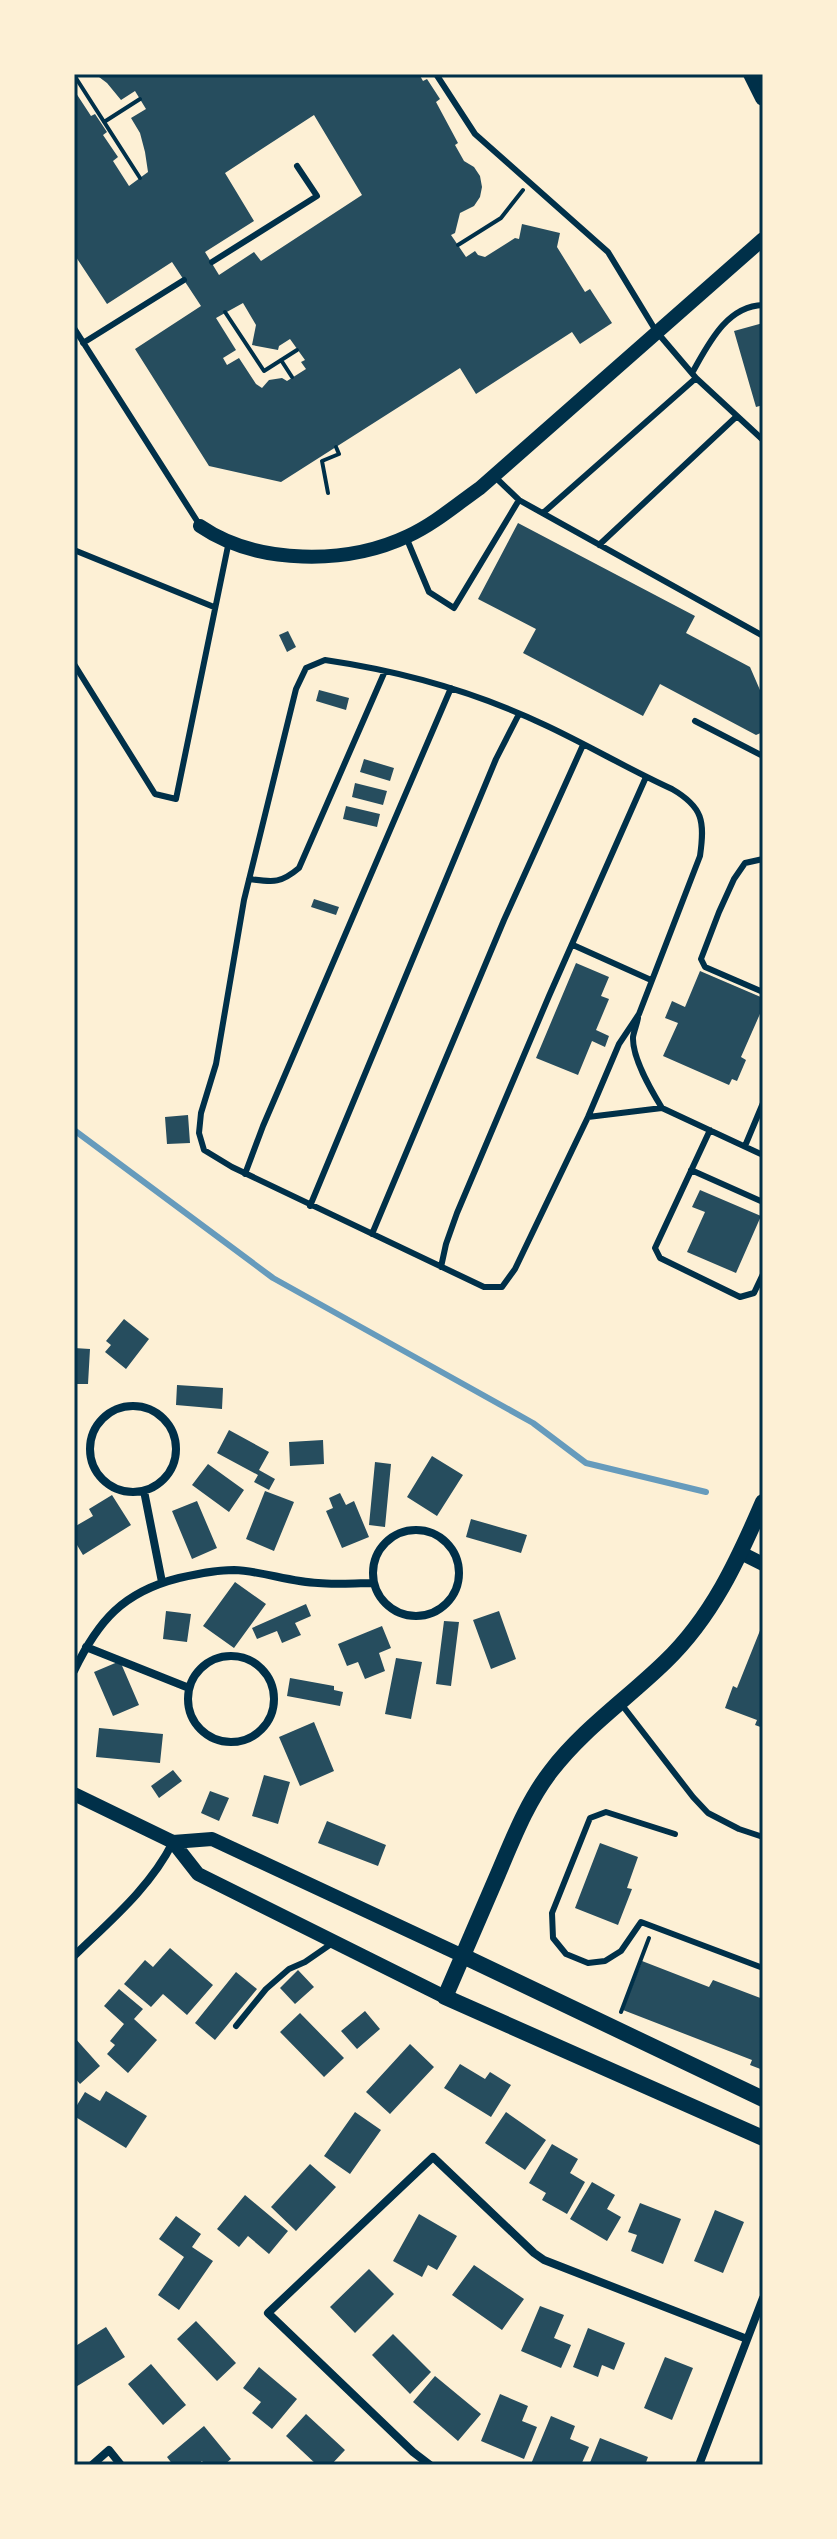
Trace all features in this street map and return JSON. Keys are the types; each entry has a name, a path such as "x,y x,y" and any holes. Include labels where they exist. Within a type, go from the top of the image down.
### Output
{"main road":[{"path":"751,74 763,98"},
{"path":"763,1502 720,1593 695,1629 666,1661 577,1740 550,1772 517,1828 445,1997 763,2138"},
{"path":"463,1956 763,2099"}],"street":[{"path":"200,526 212,534 260,551 304,556 367,549 406,537 432,523 493,475 763,239"},
{"path":"140,1406 152,1410 165,1419 174,1434 177,1448 174,1463 166,1478 144,1491 114,1488 97,1473 92,1461 90,1444 96,1426 108,1414 122,1407 140,1406"},
{"path":"144,1491 162,1582"},
{"path":"422,1530 435,1534 448,1544 457,1558 457,1587 448,1602 427,1615 412,1617 397,1613 380,1597 373,1583 373,1568 379,1550 404,1531 422,1530"},
{"path":"741,1553 763,1564"},
{"path":"74,1671 86,1647 113,1610 140,1591 162,1582 235,1570 318,1583 373,1583"},
{"path":"86,1647 189,1688"},
{"path":"237,1656 263,1670 272,1685 272,1714 254,1736 227,1743 212,1739 195,1724 189,1712 189,1688 196,1673 205,1664 219,1658 237,1656"},
{"path":"74,1794 173,1842 198,1874 445,1997"},
{"path":"173,1842 212,1839 463,1956"},
{"path":"74,1956 144,1888 164,1861 173,1842"},
{"path":"430,2465 268,2313 433,2157 544,2260 747,2339"},
{"path":"699,2465 763,2298"},
{"path":"92,2465 109,2450 121,2465"}],"lane":[{"path":"436,74 475,134 608,252 656,331 694,375 763,440"},
{"path":"212,262 317,196 297,166"},
{"path":"83,343 184,280"},
{"path":"543,513 694,375 712,338 730,317 752,305 763,305"},
{"path":"74,328 200,526"},
{"path":"599,545 737,416"},
{"path":"493,475 519,500 763,636"},
{"path":"406,537 429,592 454,608 519,500"},
{"path":"74,664 155,794 176,799 229,541"},
{"path":"74,550 214,607"},
{"path":"639,1014 619,1044 588,1117 515,1269 502,1287 484,1287 310,1206 204,1150 199,1133 201,1113 216,1064 249,879 296,689 306,668 325,660 451,688 543,724 690,800 699,812 703,839 700,856 651,980 633,1037 634,1049 648,1084 662,1108"},
{"path":"249,879 273,882 286,879 299,868 385,671"},
{"path":"245,1174 451,688"},
{"path":"310,1206 496,759 519,714"},
{"path":"695,721 763,756"},
{"path":"372,1234 504,920 583,745"},
{"path":"441,1267 457,1213 646,777"},
{"path":"763,859 745,863 734,879 701,959 705,967 763,992"},
{"path":"573,945 651,980"},
{"path":"745,1146 763,1103"},
{"path":"588,1117 662,1108 763,1155"},
{"path":"710,1130 655,1248 660,1258 740,1297 754,1293 763,1274"},
{"path":"691,1170 763,1202"},
{"path":"620,1702 708,1813 763,1837"},
{"path":"675,1834 606,1812 590,1818 552,1913 553,1938 566,1954 588,1963 605,1961 621,1951 641,1922 763,1968"},
{"path":"236,2026 266,1989 289,1969 334,1942"}],"path":[{"path":"74,75 140,178"},
{"path":"104,122 140,99"},
{"path":"458,245 501,218 529,181"},
{"path":"225,312 264,371 297,350"},
{"path":"281,360 292,377"},
{"path":"328,493 322,461 339,454 336,447"},
{"path":"615,2030 653,1926"}],"building":[{"path":"95,74 419,74 423,81 427,79 440,99 436,102 464,161 474,167 480,176 480,197 474,206 460,213 455,233 451,235 466,257 475,251 485,257 515,238 519,239 522,224 560,233 557,247 585,292 590,289 612,323 580,344 572,332 476,394 460,368 281,482 209,466 135,349 201,306 172,262 107,304 74,254 74,90 91,116 95,114 107,132 103,135 118,157 113,161 129,186 148,172 140,133 131,118 146,109 135,91 121,100","holes":["314,115 362,195 261,261 254,252 219,275 205,252 254,221 225,173","243,303 256,325 252,345 278,350 290,339 305,360 301,362 306,369 287,381 282,378 269,380 262,388 239,358 227,365 223,358 236,350 216,318"]},
{"path":"763,323 763,405 756,407 734,331"},
{"path":"518,523 695,616 686,633 750,667 763,697 763,732 756,735 660,684 643,716 523,653 536,629 478,599"},
{"path":"288,631 296,647 287,652 279,635"},
{"path":"319,690 349,698 346,710 316,701"},
{"path":"364,759 394,768 390,781 360,772"},
{"path":"355,783 387,791 383,805 352,797"},
{"path":"346,806 380,814 377,827 343,819"},
{"path":"314,899 339,907 336,915 311,907"},
{"path":"576,963 609,977 601,996 609,999 596,1030 609,1036 605,1047 592,1041 578,1075 536,1058"},
{"path":"700,971 763,998 763,1007 741,1057 746,1060 737,1081 732,1079 729,1085 663,1056 678,1023 665,1018 672,1001 685,1007"},
{"path":"188,1115 190,1143 167,1144 165,1117"},
{"path":"700,1190 761,1216 736,1273 687,1252 705,1212 692,1207"},
{"path":"124,1319 149,1339 126,1369 105,1352 111,1345 106,1341"},
{"path":"74,1348 90,1349 88,1384 74,1384"},
{"path":"177,1385 223,1388 222,1409 176,1405"},
{"path":"229,1430 269,1452 259,1470 275,1479 269,1490 254,1482 258,1475 217,1453"},
{"path":"323,1440 324,1464 290,1466 289,1442"},
{"path":"432,1456 463,1475 437,1516 407,1497"},
{"path":"375,1462 391,1464 385,1527 369,1525"},
{"path":"208,1464 244,1490 229,1512 192,1485"},
{"path":"265,1491 294,1502 274,1551 246,1539"},
{"path":"340,1493 346,1505 354,1501 369,1537 342,1548 326,1511 333,1508 329,1498"},
{"path":"112,1495 131,1525 83,1555 74,1540 74,1527 93,1516 89,1509"},
{"path":"197,1501 217,1548 192,1559 172,1511"},
{"path":"471,1519 527,1535 521,1553 466,1537"},
{"path":"235,1582 266,1604 234,1648 203,1626"},
{"path":"306,1604 311,1616 295,1623 301,1635 282,1643 277,1631 257,1639 252,1628"},
{"path":"166,1611 191,1614 187,1642 163,1639"},
{"path":"499,1611 516,1659 491,1669 473,1620"},
{"path":"444,1621 459,1622 451,1686 436,1684"},
{"path":"763,1623 763,1728 755,1725 757,1720 725,1708 733,1686 737,1688"},
{"path":"382,1626 391,1648 379,1653 385,1671 365,1679 358,1662 347,1666 338,1644"},
{"path":"396,1658 422,1662 411,1719 385,1714"},
{"path":"120,1661 139,1705 113,1716 94,1672"},
{"path":"290,1678 334,1686 334,1690 343,1692 340,1706 287,1696"},
{"path":"314,1722 334,1771 300,1786 279,1737"},
{"path":"99,1728 163,1734 160,1763 96,1757"},
{"path":"173,1770 182,1781 159,1798 151,1786"},
{"path":"264,1775 290,1782 278,1824 252,1816"},
{"path":"210,1791 229,1798 219,1821 201,1813"},
{"path":"327,1821 386,1845 378,1866 318,1843"},
{"path":"600,1843 638,1857 627,1888 632,1889 618,1925 575,1908"},
{"path":"170,1948 213,1985 187,2015 163,1994 151,2007 124,1984 145,1960 153,1967"},
{"path":"642,1961 709,1987 713,1980 763,1999 763,2070 750,2065 752,2060 623,2010"},
{"path":"298,1970 314,1987 295,2004 280,1988"},
{"path":"236,1972 257,1989 215,2040 195,2023"},
{"path":"119,1989 143,2009 134,2019 157,2040 128,2073 107,2054 115,2045 110,2041 124,2024 104,2006"},
{"path":"365,2011 380,2029 357,2049 341,2031"},
{"path":"300,2013 344,2058 324,2077 280,2032"},
{"path":"74,2037 100,2066 80,2084 74,2077"},
{"path":"410,2044 434,2067 390,2114 366,2092"},
{"path":"460,2064 485,2079 490,2072 511,2085 491,2117 444,2088"},
{"path":"106,2091 147,2116 126,2148 74,2116 74,2110 85,2092 100,2101"},
{"path":"355,2112 381,2130 350,2174 324,2156"},
{"path":"506,2112 546,2140 525,2170 485,2143"},
{"path":"552,2144 578,2159 570,2173 585,2182 567,2214 542,2200 546,2193 529,2183"},
{"path":"310,2164 336,2187 296,2231 271,2207"},
{"path":"592,2182 615,2195 607,2209 621,2217 607,2241 570,2219"},
{"path":"245,2195 288,2231 269,2254 248,2236 239,2247 217,2229"},
{"path":"640,2203 681,2219 663,2264 631,2251 637,2235 628,2232"},
{"path":"715,2210 744,2222 723,2273 694,2261"},
{"path":"419,2214 457,2236 437,2270 428,2265 422,2277 393,2261"},
{"path":"176,2216 201,2234 192,2247 213,2261 179,2310 158,2295 184,2257 159,2239"},
{"path":"474,2265 524,2299 502,2330 452,2295"},
{"path":"369,2269 394,2294 355,2333 330,2307"},
{"path":"540,2306 564,2315 554,2338 571,2345 561,2368 521,2351"},
{"path":"196,2321 236,2363 217,2381 177,2339"},
{"path":"106,2327 125,2357 74,2388 74,2347"},
{"path":"588,2328 625,2343 614,2370 602,2365 598,2377 573,2367"},
{"path":"393,2334 431,2372 410,2394 372,2355"},
{"path":"665,2357 693,2368 672,2420 644,2408"},
{"path":"151,2364 186,2405 163,2425 128,2384"},
{"path":"259,2367 297,2399 272,2429 252,2413 261,2402 243,2388"},
{"path":"435,2376 481,2414 458,2441 413,2402"},
{"path":"500,2394 528,2406 522,2421 537,2427 524,2459 481,2441"},
{"path":"306,2414 345,2450 331,2465 317,2465 286,2436"},
{"path":"551,2416 575,2426 570,2439 589,2447 581,2465 531,2464"},
{"path":"204,2426 231,2459 224,2465 205,2465 202,2461 197,2465 173,2465 167,2457"},
{"path":"600,2438 648,2457 645,2465 589,2465"}],"waterway":[{"path":"74,1130 273,1278 533,1423 586,1463 706,1492"}]}
